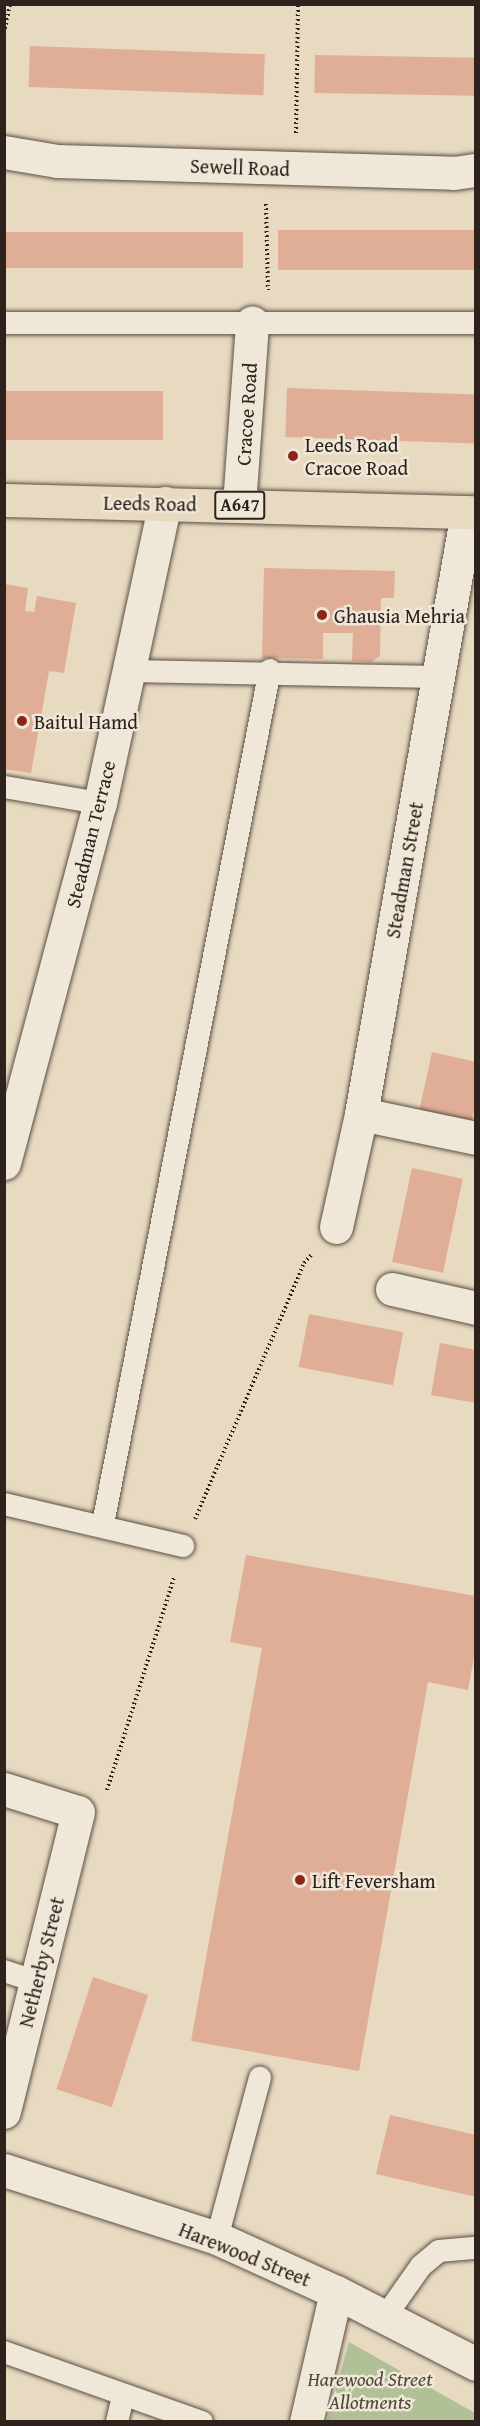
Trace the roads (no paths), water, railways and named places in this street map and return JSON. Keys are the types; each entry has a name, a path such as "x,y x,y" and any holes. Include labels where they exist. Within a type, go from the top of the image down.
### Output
{"main road":[{"name":"Leeds Road","path":"4,500 471,512"}],"street":[{"name":"Sewell Road","path":"4,152 57,161 454,173 476,171"},
{"name":"Cracoe Road","path":"239,505 260,322"},
{"name":"Steadman Terrace","path":"4,1163 100,803 165,503"},
{"name":"Steadman Street","path":"336,1227 361,1114 439,677 471,512"},
{"path":"361,1114 476,1138"},
{"path":"392,1289 476,1308"},
{"name":"Netherby Street","path":"4,1789 78,1812 4,2112"},
{"name":"Harewood Street","path":"4,2170 217,2238 336,2292 476,2364"},
{"path":"306,2421 336,2292"}],"lane":[{"path":"4,323 476,322"},
{"path":"103,1524 270,670"},
{"path":"128,671 270,670 439,677"},
{"path":"4,787 100,803"},
{"path":"4,1504 103,1524 183,1546"},
{"path":"4,1971 35,1982"},
{"path":"217,2238 260,2078"},
{"path":"385,2317 421,2266 439,2251 476,2248"},
{"path":"4,2352 123,2396 202,2421"},
{"path":"117,2421 123,2396"}],"place":[{"name":"Leeds Road Cracoe Road","path":"293,456"},
{"name":"Ghausia Mehria","path":"322,615"},
{"name":"Baitul Hamd","path":"22,721"},
{"name":"Lift Feversham","path":"300,1880"}],"park label":[{"name":"Harewood Street Allotments","path":"370,2390"}]}
